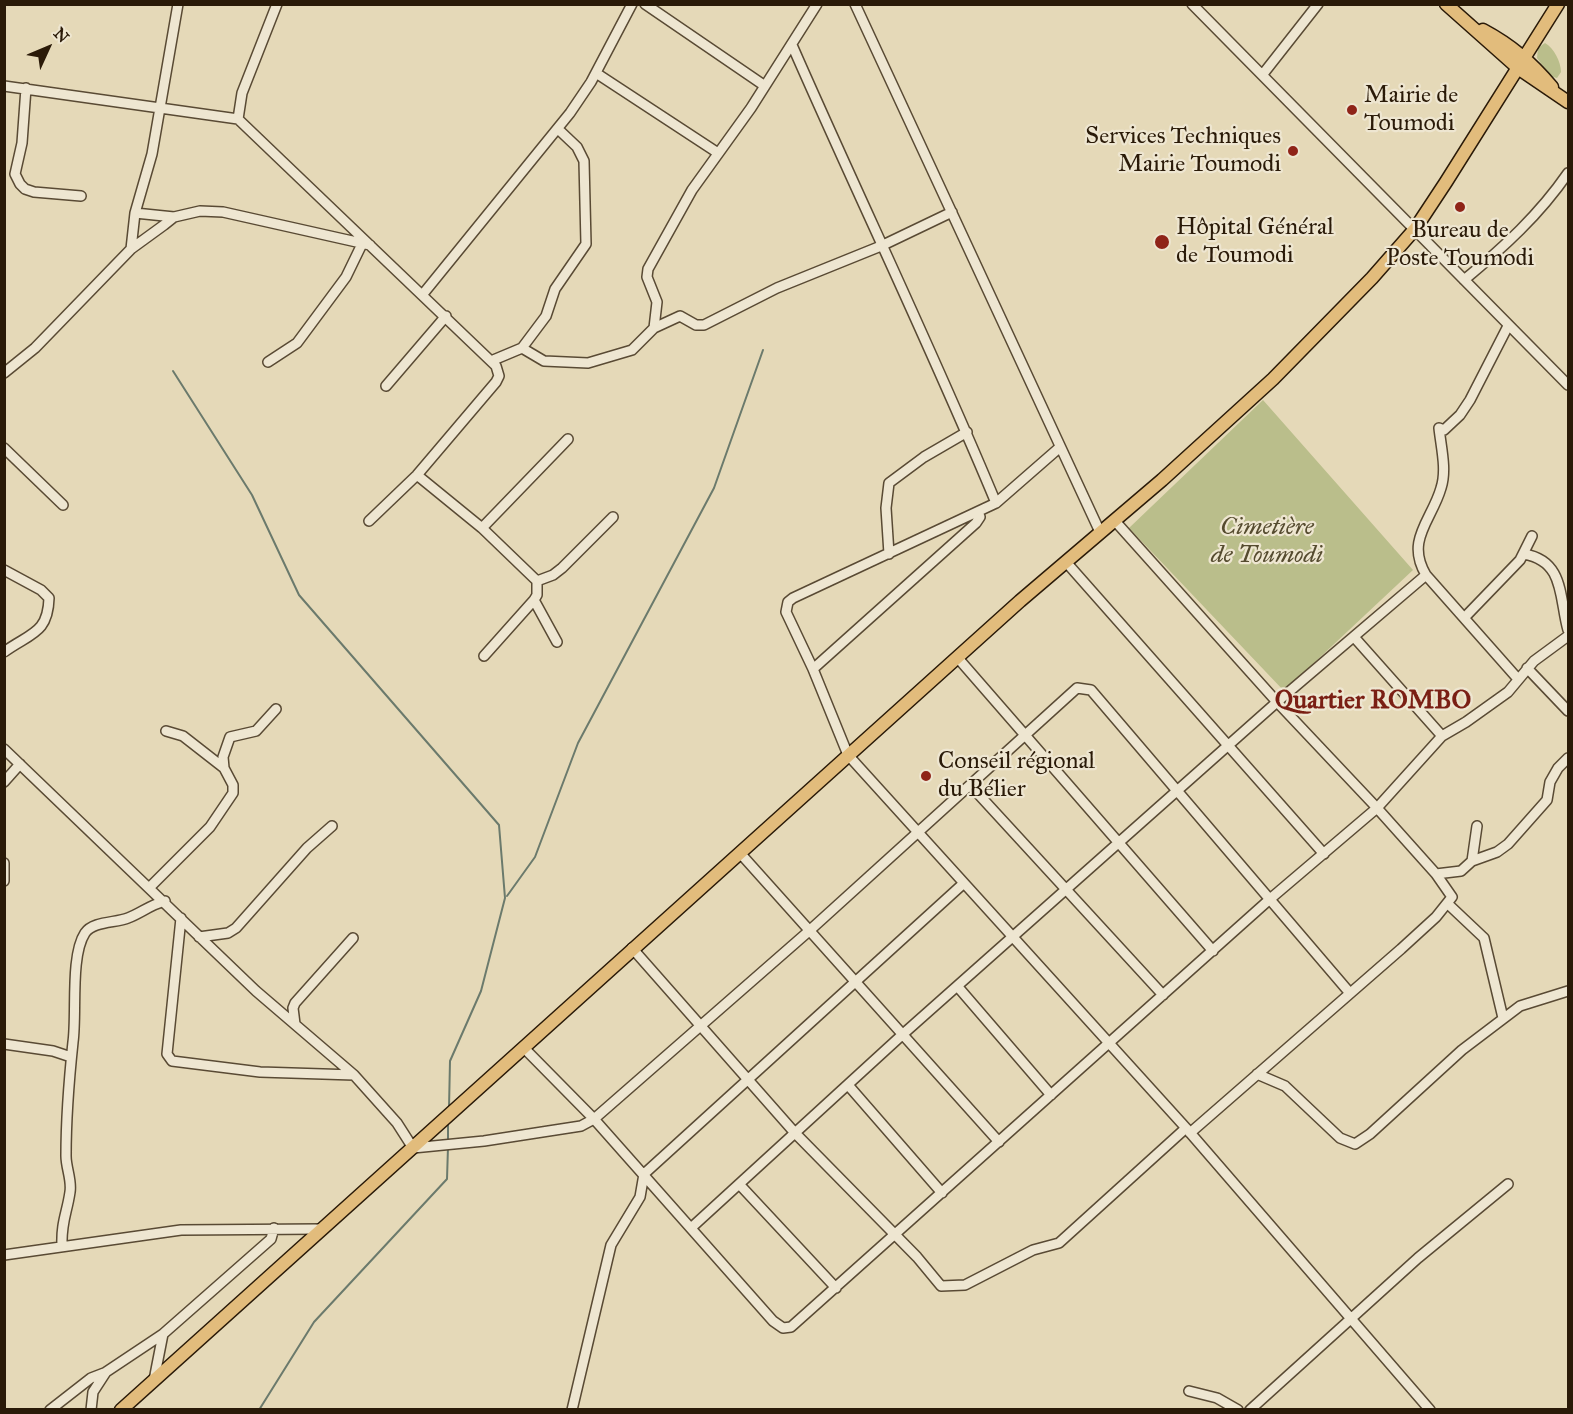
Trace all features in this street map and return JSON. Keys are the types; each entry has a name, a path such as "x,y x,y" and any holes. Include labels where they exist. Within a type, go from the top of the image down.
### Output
{"main road":[{"path":"1446,4 1518,68 1565,100"},
{"path":"121,1410 632,948 957,657 1115,521 1295,358 1372,278 1414,229 1558,4"},
{"path":"1471,24 1508,43 1526,57 1565,100"}],"street":[{"path":"131,249 135,213 152,154 158,108 178,4"},
{"path":"238,119 245,84 277,4"},
{"path":"423,294 558,129 596,73 632,4"},
{"path":"645,4 765,86"},
{"path":"855,4 1059,448 1100,532"},
{"path":"1192,4 1508,326 1569,385"},
{"path":"1263,74 1318,4"},
{"path":"654,328 657,302 647,277 648,269 692,190 792,45 811,6"},
{"path":"792,45 967,432 996,503"},
{"path":"596,73 718,153"},
{"path":"4,86 26,87 238,119 367,245 423,294 491,361 498,371 496,382 417,475 369,521"},
{"path":"26,87 22,143 15,174 20,184 25,189 34,192 81,196"},
{"path":"491,361 522,348 546,316 555,289 586,244 584,161 577,147 558,129"},
{"path":"1464,280 1510,242 1547,202 1569,172"},
{"path":"4,373 35,348 131,249 174,218 200,211 223,212 367,245"},
{"path":"522,348 544,360 588,363 632,350 654,328 680,316 696,325 704,325 777,288 881,246 952,212"},
{"path":"135,213 174,218"},
{"path":"268,362 297,343 367,245"},
{"path":"386,386 446,316"},
{"path":"1508,326 1460,415 1444,430 1439,428 1443,456 1442,487 1421,533 1418,560 1426,575 1518,679"},
{"path":"889,554 886,508 889,483 924,457 967,432"},
{"path":"482,528 568,439"},
{"path":"4,448 63,505"},
{"path":"1059,448 996,503 788,602 786,612 813,669 848,755 1188,1131 1352,1317 1430,1410"},
{"path":"417,475 482,528 539,585 534,600 484,656"},
{"path":"813,669 976,523 980,517 978,512"},
{"path":"537,581 553,575 562,568 613,517"},
{"path":"632,948 795,1133 917,1257 937,1284 954,1287 965,1285 1033,1250 1059,1243 1401,949 1452,897 1436,874 1377,808 1277,702 1115,521"},
{"path":"1465,617 1524,554 1532,536"},
{"path":"1524,554 1541,558 1560,582 1569,630"},
{"path":"1066,562 1324,854"},
{"path":"4,570 41,590 49,598 48,614 44,625 4,651"},
{"path":"691,1228 902,1035 1067,891 1277,702 1426,575"},
{"path":"534,600 557,642"},
{"path":"523,1047 594,1119 773,1321 783,1328 791,1327 1270,899 1377,808 1442,736 1508,692 1527,668 1569,636"},
{"path":"1354,638 1442,736"},
{"path":"957,657 1026,733 1214,951"},
{"path":"1527,668 1569,711"},
{"path":"4,749 150,886 199,937 354,1075 398,1123 413,1148 495,1140 581,1126 594,1119 809,931 1077,688 1091,690 1176,793 1349,992"},
{"path":"150,886 210,827 233,793 233,785 224,768 223,757 230,737 256,731 276,709"},
{"path":"166,731 183,736 224,768"},
{"path":"1436,874 1461,871 1472,861 1503,849 1547,800 1550,782 1558,768 1569,758"},
{"path":"4,782 20,764"},
{"path":"970,785 1163,995"},
{"path":"199,937 228,933 236,928 308,848 332,826"},
{"path":"1472,861 1477,826"},
{"path":"740,853 999,1142"},
{"path":"4,862 4,881"},
{"path":"572,1410 611,1245 640,1197 644,1174 964,884"},
{"path":"62,1246 62,1223 70,1192 66,1155 76,973 86,931 92,927 127,919 148,906 165,901"},
{"path":"1448,903 1484,938 1503,1018"},
{"path":"181,918 167,1054 172,1061 260,1072 354,1075"},
{"path":"295,1024 293,1008 295,1003 353,938"},
{"path":"958,987 1051,1095"},
{"path":"1257,1074 1285,1086 1340,1138 1355,1144 1370,1134 1454,1057 1520,1005 1569,992"},
{"path":"4,1044 53,1051 71,1057"},
{"path":"849,1085 942,1193"},
{"path":"739,1184 836,1288"},
{"path":"1250,1410 1352,1317 1508,1184"},
{"path":"50,1410 91,1378 106,1372 163,1334 271,1239 274,1228"},
{"path":"4,1256 181,1230 320,1229"},
{"path":"154,1380 163,1334"},
{"path":"91,1410 93,1392 106,1372"},
{"path":"1189,1391 1217,1398 1238,1410"}],"green space":[{"path":"1545,43 1554,52 1560,64 1561,72 1557,78 1550,76 1537,58 1538,48"},
{"name":"Cimetière de Toumodi","path":"1263,400 1413,570 1284,691 1129,528"}],"waterway":[{"path":"507,896 535,857 578,743 714,488 763,350"},
{"path":"173,371 252,495 299,595 499,825 505,898 481,991 450,1061 449,1108"},
{"path":"448,1123 448,1141"},
{"path":"259,1410 314,1322 447,1179 448,1147"}],"place":[{"name":"Mairie de Toumodi","path":"1352,110"},
{"name":"Services Techniques Mairie Toumodi","path":"1293,151"},
{"name":"Bureau de Poste Toumodi","path":"1460,207"},
{"name":"Hôpital Général de Toumodi","path":"1162,242"},
{"name":"Conseil régional du Bélier","path":"926,776"}],"district":[{"name":"Quartier ROMBO","path":"1373,702"}]}
